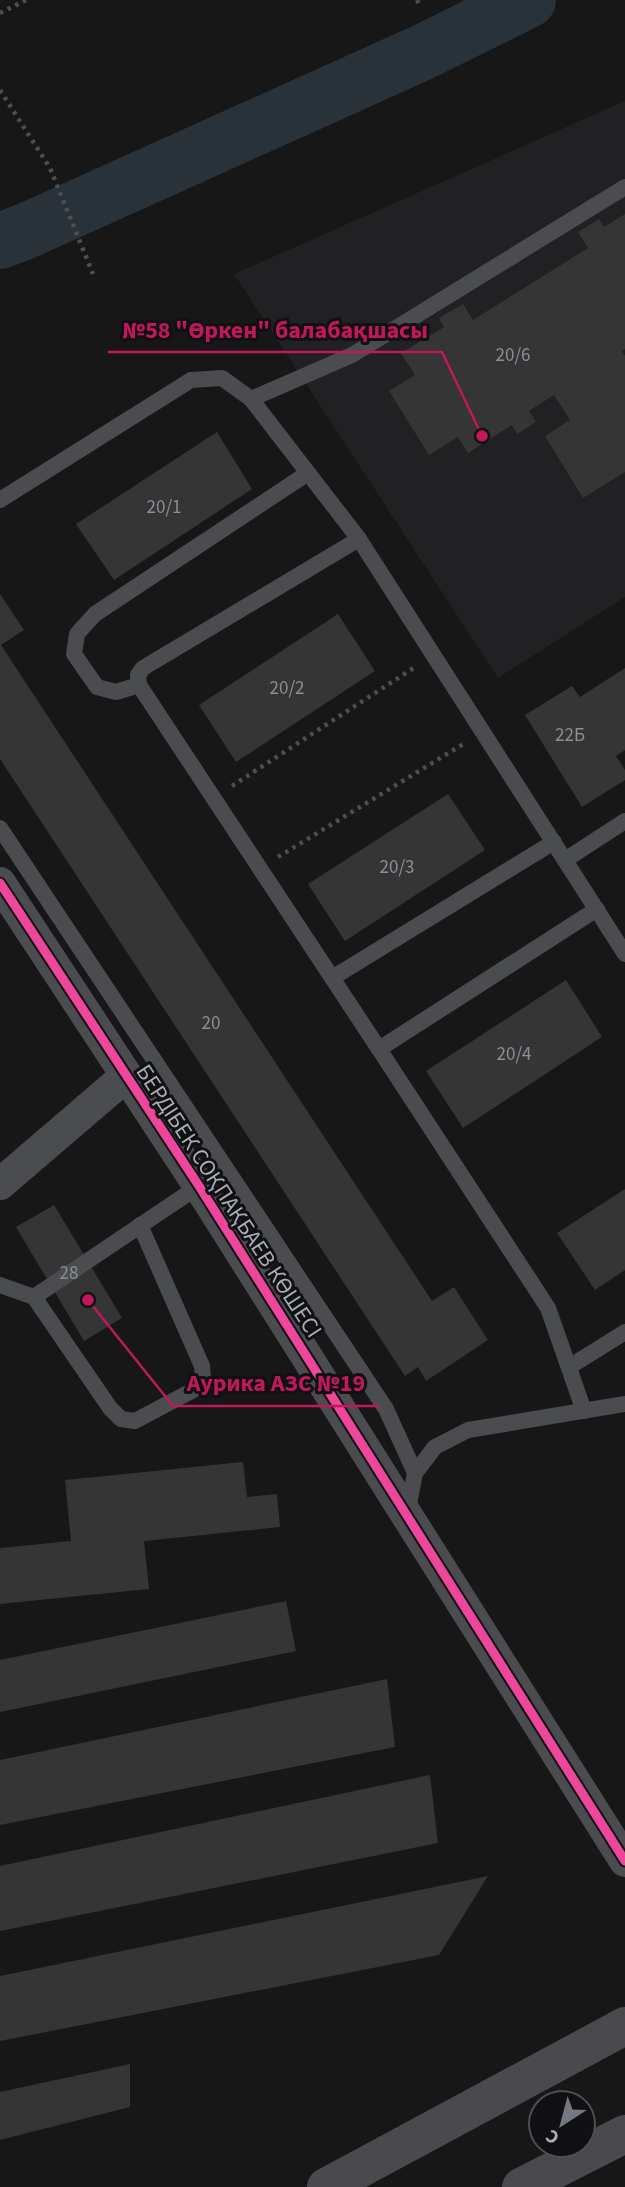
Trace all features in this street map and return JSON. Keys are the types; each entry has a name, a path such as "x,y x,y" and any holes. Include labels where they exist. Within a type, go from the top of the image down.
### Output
{"main road":[{"path":"326,2187 625,2026"},
{"path":"521,2187 625,2134"}],"street":[{"name":"БЕРДІБЕК СОҚПАҚБАЕВ КӨШЕСІ","path":"0,883 199,1186 625,1861"},
{"path":"0,1184 125,1076"}],"lane":[{"path":"251,399 352,355 625,187"},
{"path":"0,499 191,380 222,378 251,399 359,539 625,954"},
{"path":"139,685 116,692 97,687 74,654 77,634 95,614 308,473"},
{"path":"359,539 142,668 138,675 139,685 548,1308 584,1411"},
{"path":"565,860 625,821"},
{"path":"0,828 386,1409 415,1474"},
{"path":"332,978 554,842"},
{"path":"379,1049 597,909"},
{"path":"34,1297 199,1186"},
{"path":"0,1285 34,1297 110,1408 121,1419 135,1421 199,1387 203,1378 202,1366 139,1224"},
{"path":"569,1367 625,1332"},
{"path":"407,1514 415,1474 435,1447 468,1430 625,1404"}],"path":[{"path":"0,13 26,0"},
{"path":"416,0 420,6"},
{"path":"0,90 50,168 93,274"},
{"path":"214,798 434,655"},
{"path":"260,868 483,732"}],"shaded area":[{"path":"625,101 625,597 498,678 234,274"}],"building":[{"path":"625,214 625,349 622,351 625,356 625,472 583,498 545,436 570,420 554,395 529,411 536,422 517,434 512,425 468,453 458,437 429,455 389,391 415,375 401,353 444,327 439,318 463,304 473,320 588,248 578,232 599,219 604,227"},
{"path":"217,432 252,489 114,580 76,524"},
{"path":"0,594 24,630 1,645 432,1301 454,1287 488,1340 426,1381 418,1367 405,1376 0,759"},
{"path":"338,614 375,671 236,762 199,705"},
{"path":"625,668 625,750 616,756 625,770 625,780 582,807 525,715 572,686 580,697"},
{"path":"448,794 485,850 345,941 308,884"},
{"path":"566,980 602,1037 463,1128 426,1071"},
{"path":"625,1189 625,1270 595,1290 557,1233"},
{"path":"54,1205 122,1318 84,1341 16,1227"},
{"path":"243,1462 247,1497 277,1494 280,1527 144,1541 149,1589 0,1604 0,1548 71,1541 65,1480"},
{"path":"286,1601 296,1651 0,1712 0,1660"},
{"path":"387,1679 395,1747 0,1825 0,1760"},
{"path":"430,1775 438,1843 0,1931 0,1866"},
{"path":"488,1876 439,1955 0,2041 0,1976"},
{"path":"130,2064 130,2107 0,2140 0,2092"}],"waterway":[{"path":"0,241 423,52 528,0"}],"cycle path":[{"path":"0,883 199,1186 625,1861"}],"place":[{"name":"№58 \"Өркен\" балабақшасы","path":"482,436"},
{"name":"Аурика АЗС №19","path":"88,1300"}]}
